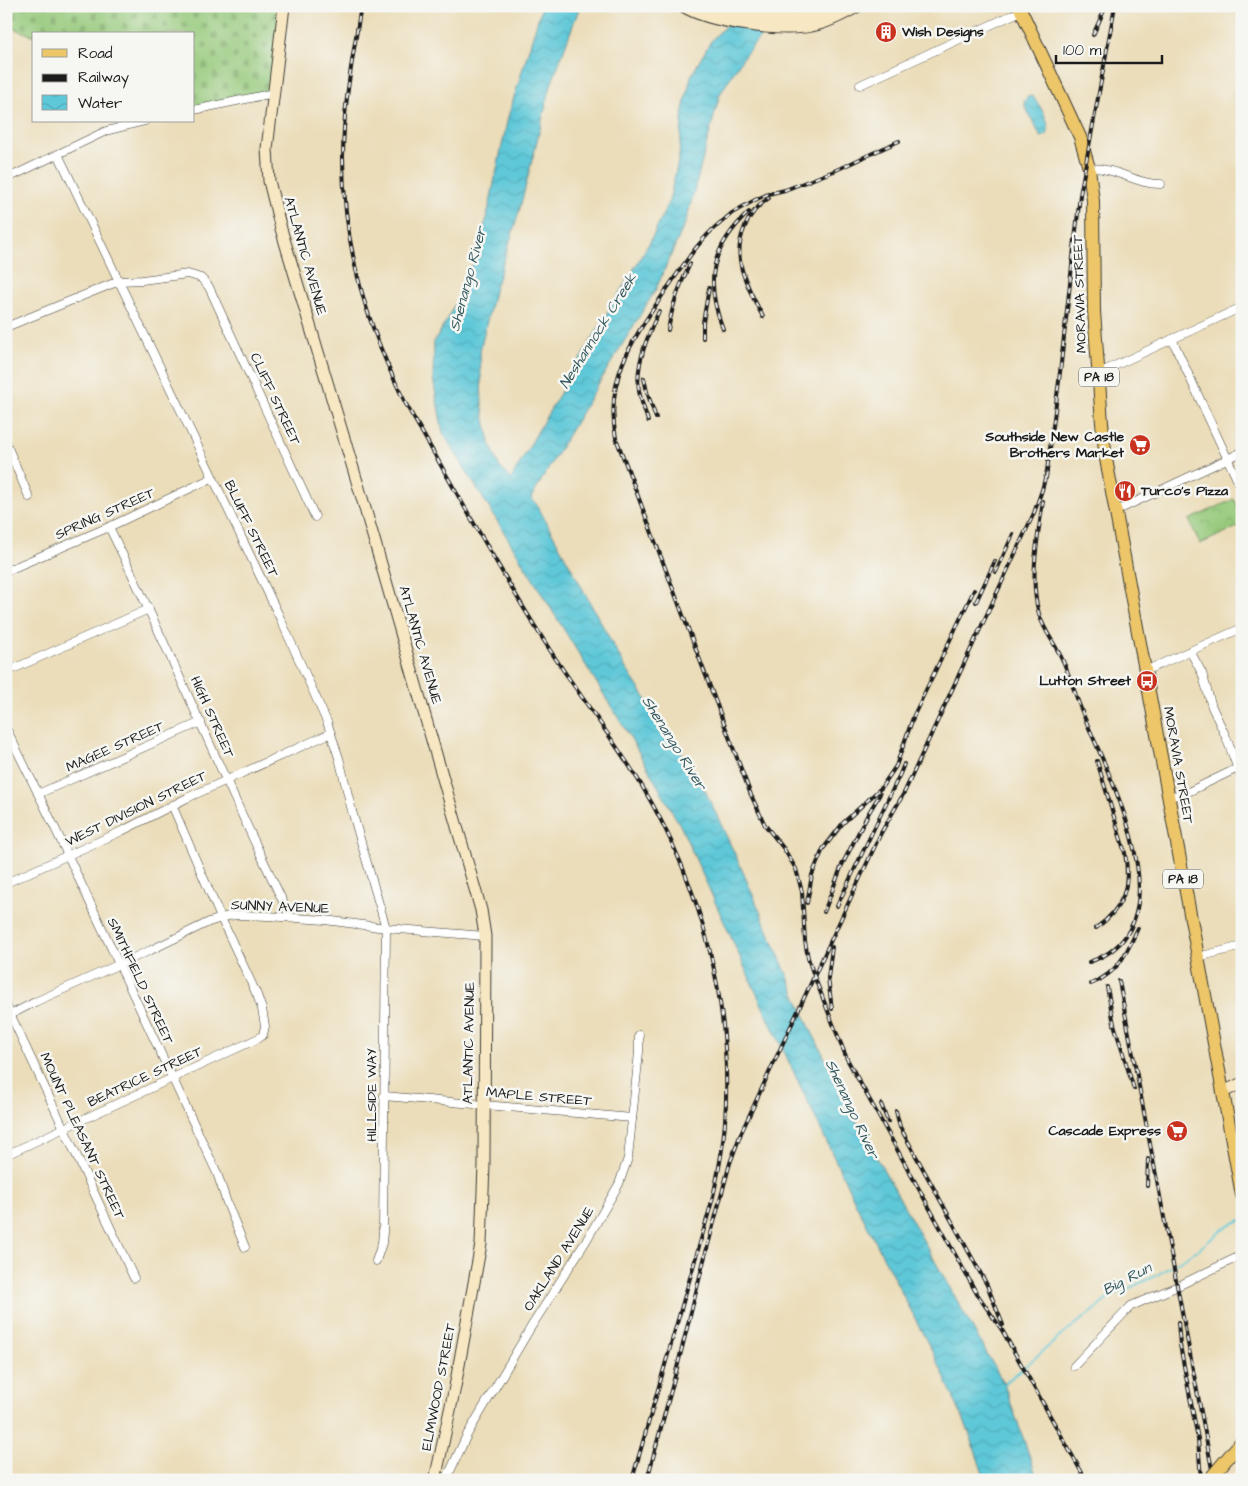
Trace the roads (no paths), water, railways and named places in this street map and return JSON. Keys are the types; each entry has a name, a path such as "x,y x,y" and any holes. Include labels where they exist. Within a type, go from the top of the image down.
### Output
{"main road":[{"name":"PA 18","path":"1020,9 1080,137 1089,168"},
{"name":"MORAVIA STREET","path":"1089,168 1092,189 1098,373 1104,440 1223,1092 1238,1148 1242,1195"},
{"path":"1209,1480 1242,1441"}],"street":[{"name":"ATLANTIC AVENUE","path":"284,6 267,149 272,195 481,910 485,936 484,1166 481,1244 472,1300"},
{"path":"683,6 704,16 726,22 791,28 812,26 858,6"},
{"path":"704,6 716,10 790,19 810,16 838,6"},
{"path":"860,85 1020,9"},
{"path":"195,110 274,93"},
{"path":"6,179 106,131 141,122"},
{"name":"BLUFF STREET","path":"58,154 281,620 331,733 340,758 352,811 386,928"},
{"path":"1089,168 1106,169 1148,183 1161,184"},
{"name":"CLIFF STREET","path":"119,281 188,274 201,278 206,283 315,517"},
{"path":"6,327 119,281"},
{"path":"1098,373 1242,307"},
{"path":"1172,339 1242,490"},
{"path":"6,443 29,497"},
{"path":"1116,510 1242,452"},
{"name":"SPRING STREET","path":"6,571 109,527 212,478"},
{"name":"HIGH STREET","path":"109,527 149,608 291,918"},
{"path":"6,672 149,608"},
{"path":"1145,671 1242,628"},
{"path":"1190,651 1202,673 1212,707 1239,767 1242,780"},
{"name":"MAGEE STREET","path":"38,794 200,722"},
{"name":"SMITHFIELD STREET","path":"6,728 217,1173 245,1247"},
{"name":"WEST DIVISION STREET","path":"6,883 331,733"},
{"path":"1168,797 1186,793 1239,767"},
{"path":"172,806 221,918"},
{"name":"SUNNY AVENUE","path":"8,1016 67,987 221,918 239,915 291,918 485,936"},
{"name":"BEATRICE STREET","path":"6,1155 259,1038 264,1031 264,1019 257,995 221,918"},
{"name":"HILLSIDE WAY","path":"376,1261 382,1243 383,1232 386,928"},
{"path":"1198,957 1242,946"},
{"name":"MOUNT PLEASANT STREET","path":"6,1005 8,1016 65,1128 134,1278"},
{"name":"OAKLAND AVENUE","path":"446,1480 467,1435 619,1184 628,1158 639,1035"},
{"path":"1223,1092 1242,1083"},
{"name":"MAPLE STREET","path":"384,1096 632,1118"},
{"path":"1074,1366 1130,1306 1178,1286 1242,1255"},
{"name":"ELMWOOD STREET","path":"435,1480 454,1396 472,1300"}],"water":[{"path":"542,6 580,6 551,85 519,212 494,291 480,351 482,405 490,443 499,466 511,479 651,240 669,201 679,157 683,110 691,76 711,41 744,6 790,6 744,56 720,94 686,221 656,289 531,498 537,505 625,667 703,786 740,865 809,1026 859,1126 1004,1384 1038,1480 985,1480 969,1432 939,1365 856,1204 754,988 681,827 633,742 443,433 433,379 434,342 469,275 486,221 508,117"},
{"path":"1032,96 1042,109 1047,120 1047,135 1041,137 1024,102 1027,97"}],"waterway":[{"name":"Big Run","path":"1002,1386 1063,1334 1112,1296 1157,1275 1199,1249 1228,1225 1242,1220"}],"railway":[{"path":"361,6 347,100 343,157 347,223 360,286 369,317 393,378 408,408 494,558 548,647 631,768 663,825 697,906 718,990 724,1034 726,1078 725,1122 720,1162 712,1201 632,1480"},
{"path":"1093,35 1106,6"},
{"path":"1046,478 1080,195 1115,6"},
{"path":"717,226 732,213 755,200 834,171 899,141"},
{"path":"763,317 743,273 740,246 741,237 749,219 754,211 769,198"},
{"path":"723,329 714,295 713,280 715,266 719,252 726,239 749,212"},
{"path":"721,222 705,237 685,263 643,325 624,359 614,396 613,416 616,438 751,795 765,825 784,849 796,869 802,892 808,958 847,1059 977,1294 1002,1330 1086,1480"},
{"path":"668,330 676,296 690,264"},
{"path":"703,338 703,322 709,288"},
{"path":"648,421 639,391 639,370 647,340 659,311"},
{"path":"644,378 656,418"},
{"path":"647,1480 730,1163 741,1133 881,833 904,793 1034,513 1047,471"},
{"path":"1043,501 1035,571 1036,600 1039,614 1063,661 1083,714 1112,780 1135,852 1139,887 1134,919 1119,944 1089,962"},
{"path":"996,572 1013,534"},
{"path":"976,602 995,561"},
{"path":"807,903 812,875 823,849 843,823 881,788 896,766 914,715 974,590"},
{"path":"1096,928 1106,920 1119,904 1126,886 1127,876 1125,853 1097,761"},
{"path":"837,906 904,764"},
{"path":"824,912 842,865 880,794"},
{"path":"1091,984 1115,968 1125,954 1138,928"},
{"path":"832,947 828,978 832,1009"},
{"path":"1119,981 1214,1480"},
{"path":"1107,987 1114,1024 1134,1089"},
{"path":"881,1104 888,1122"},
{"path":"896,1111 900,1127 987,1285 1003,1325"},
{"path":"1147,1186 1148,1159"},
{"path":"1178,1322 1180,1345 1198,1439 1201,1480"}],"place":[{"name":"Wish Designs","path":"886,32"},
{"name":"Southside New Castle Brothers Market","path":"1140,445"},
{"name":"Turco's Pizza","path":"1125,491"},
{"name":"Lutton Street","path":"1147,681"},
{"name":"Cascade Express","path":"1177,1131"}],"water label":[{"name":"Shenango River","path":"468,279"},
{"name":"Neshannock Creek","path":"598,331"},
{"name":"Shenango River","path":"674,743"},
{"name":"Shenango River","path":"852,1109"}]}
